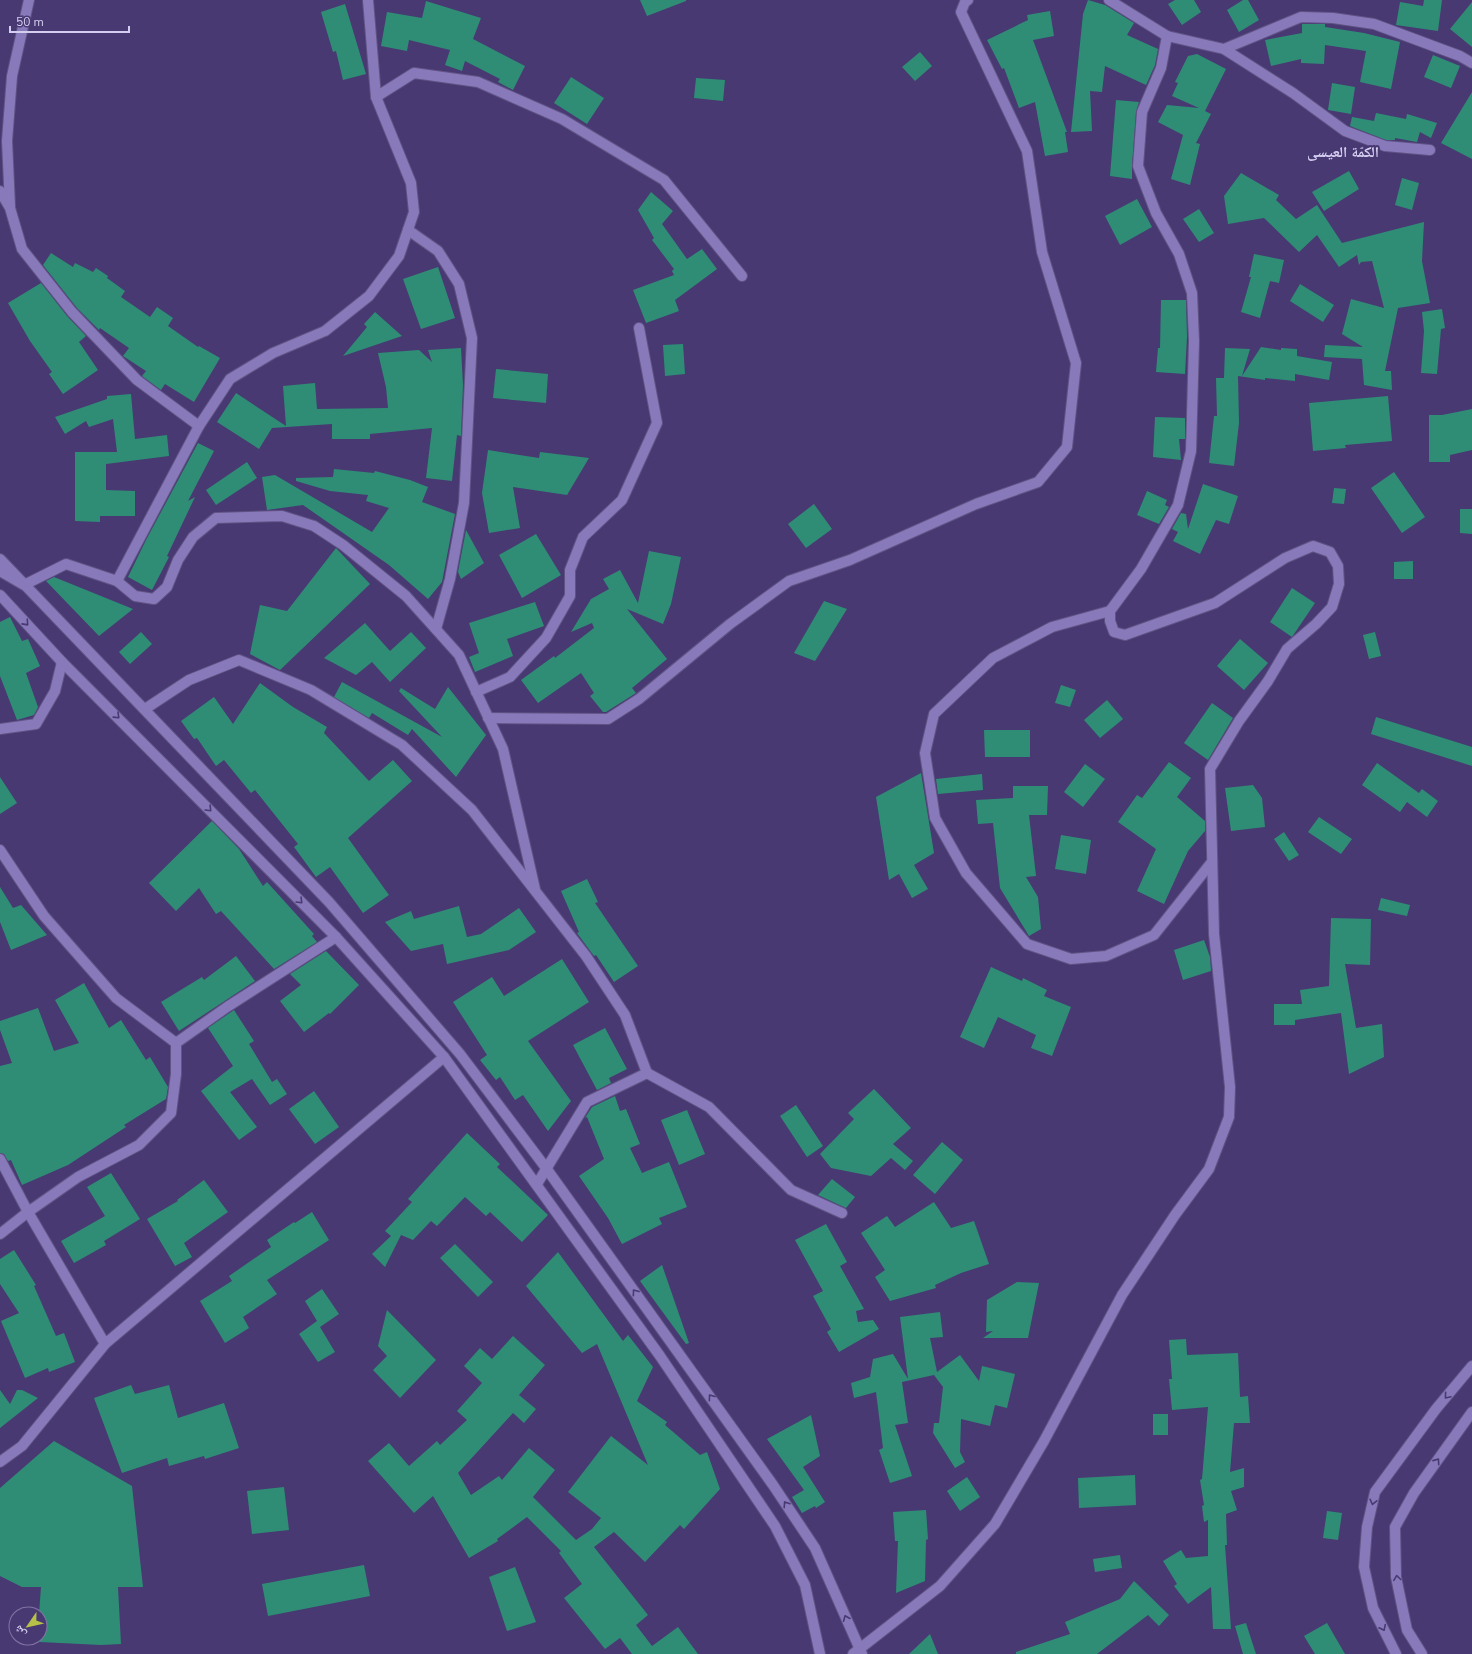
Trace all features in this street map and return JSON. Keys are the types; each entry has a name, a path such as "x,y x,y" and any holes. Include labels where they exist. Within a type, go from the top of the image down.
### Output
{"street":[{"path":"29,0 12,76 6,141 10,208 22,249 72,312 137,380 199,426"},
{"path":"117,581 199,426 230,379 273,354 325,331 369,296 399,256 414,212 411,183 403,160 376,97 368,0"},
{"path":"488,718 608,719 638,699 730,624 789,581 850,560 976,504 1038,482 1066,447 1076,363 1042,252 1027,151 961,12 965,2 968,0"},
{"path":"1109,0 1167,36 1224,48 1293,93 1345,131 1385,146 1430,150"},
{"path":"1224,48 1301,17 1333,18 1374,24 1460,56 1472,63"},
{"path":"0,559 329,902 460,1054 546,1168 774,1485 815,1548 858,1652 940,1586 995,1524 1044,1441 1122,1295 1175,1216 1209,1169 1229,1117 1230,1087 1214,934 1211,863 1210,769 1239,721 1268,680 1286,649 1316,624 1332,607 1339,584 1338,566 1330,552 1313,546 1285,558 1215,603 1125,635 1114,632 1110,621 1110,610 1141,569 1178,505 1191,451 1194,341 1192,293 1179,254 1156,213 1138,166 1142,112 1161,68 1167,36"},
{"path":"376,97 414,73 478,82 562,119 664,180 742,276"},
{"path":"0,191 10,208"},
{"path":"408,230 438,251 459,284 472,338 464,504 450,579 436,629"},
{"path":"476,692 510,677 546,638 570,596 570,570 584,537 622,500 657,423 639,328"},
{"path":"24,585 66,564 117,581 135,596 154,600 167,587 178,560 192,537 216,518 282,516 314,526 343,545 406,596 459,655 503,749 536,893"},
{"path":"0,571 24,585"},
{"path":"0,595 62,662 336,937 444,1057 660,1356 775,1526 805,1585 820,1654"},
{"path":"1110,610 1052,626 993,658 934,714 925,753 935,818 966,873 1027,944 1071,959 1106,956 1154,935 1211,863"},
{"path":"145,709 189,680 239,660 311,690 402,745 472,810 586,956 625,1015 647,1073 709,1106 791,1190 842,1213"},
{"path":"0,729 36,724 55,691 62,662"},
{"path":"0,850 44,916 116,998 176,1042"},
{"path":"176,1042 227,1007 336,937"},
{"path":"0,1234 28,1212 78,1177 139,1145 171,1113 176,1074 176,1042"},
{"path":"0,1462 22,1446 105,1344 444,1057"},
{"path":"537,1184 587,1102 647,1073"},
{"path":"0,1159 28,1212 105,1344"},
{"path":"1396,1654 1373,1608 1364,1567 1367,1527 1375,1492 1436,1409 1472,1366"},
{"path":"1422,1654 1408,1630 1396,1577 1394,1527 1414,1493 1472,1412"}],"building":[{"path":"640,0 686,0 686,1 647,16"},
{"path":"1088,0 1105,5 1134,23 1127,35 1158,49 1155,65 1146,85 1105,66 1102,92 1090,91 1092,131 1071,132 1083,14"},
{"path":"1175,0 1194,0 1201,12 1182,25 1168,4"},
{"path":"1243,0 1248,0 1259,20 1239,32 1227,10"},
{"path":"1424,0 1442,0 1438,31 1396,25 1400,2 1423,6"},
{"path":"426,1 481,18 473,39 525,66 513,90 498,82 500,79 465,61 462,71 445,65 450,50 409,40 407,51 381,46 387,12 422,18"},
{"path":"1472,2 1472,47 1450,29"},
{"path":"345,4 366,74 343,80 336,51 333,52 321,12"},
{"path":"1050,11 1054,36 1033,40 1067,132 1065,132 1068,152 1045,156 1035,102 1019,108 1004,68 1002,69 987,40 1028,20 1027,15"},
{"path":"1302,24 1325,24 1325,27 1364,33 1400,42 1391,89 1360,82 1366,51 1325,45 1324,64 1301,63 1301,59 1271,66 1265,40 1302,33"},
{"path":"920,52 932,66 915,81 902,67"},
{"path":"1197,54 1226,69 1205,111 1211,114 1196,143 1200,144 1190,185 1171,179 1183,135 1158,122 1167,105 1199,108 1172,96 1178,83 1175,82 1188,56"},
{"path":"1433,55 1460,66 1451,88 1424,77"},
{"path":"571,77 604,98 587,124 554,103"},
{"path":"696,78 725,80 723,101 694,98"},
{"path":"1332,83 1355,87 1351,114 1328,110"},
{"path":"1472,92 1472,159 1441,143"},
{"path":"1116,100 1139,102 1136,112 1132,179 1110,176"},
{"path":"1376,113 1406,119 1407,114 1437,123 1431,138 1420,132 1417,142 1395,138 1395,140 1386,140 1350,126 1352,117 1374,121"},
{"path":"1349,171 1359,189 1324,211 1312,192"},
{"path":"1241,173 1279,195 1276,200 1296,219 1317,205 1342,243 1424,222 1422,261 1430,303 1398,308 1385,371 1391,371 1392,390 1364,385 1362,359 1324,357 1325,345 1363,347 1342,334 1351,299 1384,308 1372,261 1361,262 1359,265 1357,255 1339,267 1317,235 1299,252 1264,218 1228,224 1224,196"},
{"path":"1402,178 1419,183 1412,210 1395,205"},
{"path":"651,192 673,211 662,224 687,259 702,249 717,269 675,300 679,311 646,323 633,290 674,275 672,271 674,269 652,240 654,238 638,210"},
{"path":"1137,199 1152,227 1120,245 1105,216"},
{"path":"1199,209 1214,233 1199,242 1183,219"},
{"path":"51,253 73,267 75,263 93,272 96,268 125,291 121,297 150,317 157,307 173,318 168,326 198,347 199,346 220,358 194,402 165,384 161,390 142,376 146,371 123,356 129,348 100,328 99,330 77,308 43,265"},
{"path":"1254,254 1284,260 1279,283 1270,281 1260,318 1241,312 1251,277 1249,277"},
{"path":"438,267 455,318 421,329 403,279"},
{"path":"41,283 67,316 86,336 79,342 98,370 63,394 49,374 52,372 30,341 8,303"},
{"path":"1300,284 1334,305 1323,322 1290,301"},
{"path":"1161,300 1186,300 1187,337 1185,374 1156,372 1158,348 1160,348"},
{"path":"1442,309 1445,328 1441,329 1437,374 1421,373 1424,331 1422,312"},
{"path":"375,312 402,336 343,356 367,327 364,324"},
{"path":"683,344 685,374 665,376 663,345"},
{"path":"1261,347 1281,350 1281,348 1297,349 1297,356 1332,362 1329,380 1295,374 1295,381 1265,378 1265,380 1238,376 1239,423 1234,466 1209,463 1214,416 1217,416 1216,378 1224,378 1225,348 1250,349 1242,376"},
{"path":"461,348 463,385 461,436 457,435 452,481 426,478 432,428 370,434 370,439 332,439 332,424 272,428 259,449 217,422 236,393 286,426 283,386 315,383 317,409 388,408 386,387 378,353 419,350 432,362 428,350"},
{"path":"496,369 548,374 546,403 493,398"},
{"path":"131,394 135,439 167,435 169,456 106,464 106,490 135,491 135,516 100,516 100,522 75,521 75,452 117,452 113,419 89,427 86,421 65,434 55,417 107,399 107,396"},
{"path":"1388,396 1392,441 1345,445 1346,448 1313,451 1309,403"},
{"path":"1472,409 1472,450 1450,455 1450,462 1429,462 1429,415 1442,415"},
{"path":"1155,417 1185,418 1185,439 1179,439 1181,460 1153,457"},
{"path":"198,443 214,451 188,501 195,497 167,556 169,557 152,590 128,577"},
{"path":"488,450 539,458 540,452 589,458 567,495 513,487 520,528 489,533 482,493"},
{"path":"247,462 257,478 216,505 206,490"},
{"path":"334,469 374,473 375,471 410,480 428,487 422,502 455,514 442,582 428,599 389,565 303,505 267,510 262,477 275,475 372,532 389,508 366,501 368,495 330,491 296,481 296,478 333,477"},
{"path":"1394,472 1425,517 1402,533 1371,488"},
{"path":"1203,484 1238,496 1229,524 1216,520 1200,554 1173,541 1178,532 1172,529 1181,513 1186,514 1188,529"},
{"path":"1334,488 1346,489 1344,504 1332,503"},
{"path":"1147,491 1167,500 1165,505 1169,507 1159,524 1137,515"},
{"path":"814,504 832,529 806,548 788,524"},
{"path":"1460,509 1472,509 1472,534 1460,533"},
{"path":"466,530 484,563 461,579 458,572"},
{"path":"536,534 561,575 522,598 499,555"},
{"path":"336,548 370,584 280,670 250,654 260,605 287,611"},
{"path":"649,551 681,557 671,604 663,624 627,609 667,659 632,688 636,693 606,712 603,712 590,696 594,693 581,673 538,703 521,680 554,656 555,658 594,628 592,623 571,632 591,599 609,589 603,579 620,570 638,603"},
{"path":"1413,561 1413,579 1394,579 1394,562"},
{"path":"54,577 133,609 99,636 46,581"},
{"path":"1292,588 1315,603 1292,637 1270,622"},
{"path":"824,601 847,609 815,661 794,653"},
{"path":"535,602 544,626 507,639 513,656 475,672 469,657 479,653 469,623"},
{"path":"10,617 22,641 28,639 40,666 26,673 38,707 34,715 17,720 0,676 0,622"},
{"path":"365,623 390,651 411,632 426,648 390,682 372,662 356,675 324,658"},
{"path":"141,632 152,644 130,664 119,652"},
{"path":"1375,632 1381,656 1369,659 1363,635"},
{"path":"1240,639 1268,663 1244,690 1217,666"},
{"path":"342,682 442,737 399,691 401,688 435,709 448,687 486,735 456,777 412,729 408,735 372,713 369,718 334,697"},
{"path":"260,683 293,707 327,727 324,733 369,781 393,760 412,781 348,838 389,895 363,913 330,867 316,877 294,847 298,844 255,790 251,793 224,760 216,766 197,738 194,739 181,721 214,697 233,724"},
{"path":"1061,685 1076,690 1070,707 1055,703"},
{"path":"1107,700 1123,719 1100,738 1084,720"},
{"path":"1212,703 1233,718 1208,760 1184,743"},
{"path":"1376,717 1472,747 1472,766 1371,734"},
{"path":"984,730 1030,730 1030,757 985,757"},
{"path":"1169,762 1191,778 1177,797 1205,821 1205,831 1188,851 1164,904 1137,891 1156,849 1118,822 1137,795 1142,798"},
{"path":"1377,763 1419,793 1422,789 1438,801 1427,817 1407,802 1400,812 1362,785"},
{"path":"1085,764 1105,779 1083,807 1064,792"},
{"path":"921,773 934,853 914,865 928,889 912,898 899,874 889,880 876,797"},
{"path":"982,774 983,790 938,794 936,779"},
{"path":"0,777 17,803 0,814"},
{"path":"1253,785 1262,798 1265,827 1231,831 1225,788"},
{"path":"1013,786 1048,786 1047,815 1029,815 1036,876 1026,877 1038,897 1041,929 1029,936 1000,888 993,823 978,824 976,800 1013,798"},
{"path":"1319,817 1352,839 1341,854 1308,832"},
{"path":"212,821 239,849 263,886 267,882 314,934 312,936 317,942 274,969 221,911 216,914 199,888 176,911 149,883"},
{"path":"1284,832 1299,855 1289,861 1274,839"},
{"path":"1061,835 1091,840 1086,874 1055,869"},
{"path":"587,879 598,902 595,903 638,966 614,982 596,955 594,956 577,933 579,932 561,891"},
{"path":"0,887 13,908 21,905 47,935 11,950 0,922"},
{"path":"1381,898 1410,905 1407,916 1378,910"},
{"path":"459,906 467,937 481,934 519,908 536,932 509,950 447,964 443,944 411,951 385,922 411,911 414,919"},
{"path":"1331,918 1371,919 1370,965 1345,964 1356,1028 1382,1024 1384,1057 1349,1074 1341,1013 1295,1020 1295,1025 1274,1025 1274,1004 1302,1004 1300,990 1329,986"},
{"path":"1204,940 1210,957 1211,971 1183,980 1174,950"},
{"path":"326,951 359,985 330,1014 329,1013 304,1032 280,1001 301,985 290,974"},
{"path":"236,956 255,981 179,1031 161,1002 202,977 204,980"},
{"path":"562,959 589,1002 528,1041 571,1101 548,1131 523,1095 515,1100 500,1077 496,1080 480,1060 487,1055 453,1002 492,977 504,996"},
{"path":"991,967 1022,981 1023,978 1047,990 1044,996 1071,1007 1052,1056 1031,1048 1036,1035 998,1017 984,1048 960,1037"},
{"path":"84,983 109,1028 121,1020 146,1060 150,1057 168,1087 166,1099 124,1125 126,1127 68,1165 22,1185 11,1160 8,1161 4,1154 0,1153 0,1066 12,1063 0,1030 0,1021 38,1008 54,1051 79,1043 55,1000"},
{"path":"234,1010 254,1041 249,1044 272,1082 277,1079 287,1094 270,1105 252,1079 230,1092 257,1127 239,1140 201,1091 233,1066 208,1028"},
{"path":"605,1028 627,1069 609,1078 611,1083 597,1090 573,1045"},
{"path":"874,1089 911,1128 893,1144 913,1161 905,1170 891,1158 871,1176 831,1168 820,1154 854,1119 848,1113"},
{"path":"314,1091 339,1127 315,1144 289,1109"},
{"path":"615,1096 620,1111 626,1109 640,1144 630,1148 642,1173 669,1162 687,1207 659,1218 662,1224 622,1244 608,1218 579,1176 604,1159 587,1117 585,1118 592,1107"},
{"path":"796,1105 823,1146 807,1157 780,1116"},
{"path":"687,1110 705,1154 679,1165 661,1120"},
{"path":"467,1133 500,1164 497,1167 548,1215 522,1242 490,1212 486,1216 465,1197 437,1226 431,1221 413,1240 401,1235 385,1267 372,1254 391,1236 385,1231 412,1202 408,1199"},
{"path":"942,1142 963,1160 935,1194 913,1175"},
{"path":"111,1173 140,1219 104,1241 106,1245 74,1263 61,1241 105,1216 87,1187"},
{"path":"832,1179 855,1197 846,1208 818,1195"},
{"path":"204,1180 228,1212 184,1243 192,1257 175,1266 147,1219 178,1201 177,1200"},
{"path":"934,1202 951,1228 974,1221 989,1264 961,1273 935,1285 936,1288 890,1301 875,1277 885,1270 861,1233 887,1216 895,1227"},
{"path":"312,1212 329,1240 267,1280 277,1294 243,1317 249,1328 225,1343 200,1301 232,1281 229,1276 271,1247 267,1240"},
{"path":"826,1224 847,1262 840,1266 864,1309 856,1311 858,1322 873,1320 879,1329 839,1352 827,1332 831,1329 813,1296 823,1291 795,1240"},
{"path":"455,1244 493,1282 478,1297 440,1258"},
{"path":"14,1250 36,1285 34,1286 56,1336 64,1333 75,1362 49,1372 48,1368 25,1378 1,1321 19,1313 0,1284 0,1259"},
{"path":"558,1252 623,1341 628,1335 653,1367 637,1401 667,1422 665,1425 700,1455 707,1452 720,1489 684,1529 680,1525 645,1562 614,1532 594,1547 648,1615 636,1625 652,1646 678,1627 698,1654 632,1654 620,1638 605,1649 564,1598 582,1584 559,1553 561,1551 527,1517 497,1539 498,1541 469,1558 433,1496 414,1513 368,1461 389,1443 409,1466 437,1441 440,1445 467,1420 457,1411 482,1383 464,1366 480,1348 492,1359 513,1336 545,1365 519,1395 536,1409 524,1423 513,1413 458,1473 471,1495 499,1476 502,1480 529,1448 555,1470 533,1497 576,1540 592,1529 601,1518 568,1492 611,1436 648,1465 597,1344 582,1353 526,1286"},
{"path":"662,1265 689,1343 686,1344 640,1281"},
{"path":"1017,1282 1039,1283 1028,1338 983,1338 993,1331 986,1332 987,1300"},
{"path":"322,1289 339,1314 320,1327 335,1352 318,1362 299,1334 317,1321 305,1301"},
{"path":"387,1310 436,1360 400,1398 373,1370 387,1356 378,1346"},
{"path":"940,1312 943,1337 930,1338 937,1372 960,1355 979,1381 982,1366 1015,1374 1007,1408 995,1405 990,1426 961,1419 960,1452 965,1462 955,1468 933,1433 934,1423 939,1423 943,1387 934,1375 902,1382 908,1423 895,1425 912,1476 890,1483 879,1450 883,1448 876,1392 854,1398 851,1383 870,1377 873,1359 893,1354 908,1379 900,1317"},
{"path":"1186,1339 1187,1355 1238,1353 1240,1397 1248,1396 1250,1423 1234,1423 1230,1472 1244,1468 1244,1487 1231,1491 1237,1510 1226,1514 1227,1545 1225,1545 1231,1629 1213,1629 1211,1587 1188,1604 1174,1586 1177,1584 1163,1561 1181,1550 1186,1558 1208,1556 1208,1520 1204,1522 1202,1506 1204,1505 1200,1480 1202,1479 1208,1407 1172,1410 1169,1379 1172,1379 1169,1340"},
{"path":"131,1385 135,1394 169,1385 178,1418 224,1403 239,1448 205,1459 204,1456 169,1466 167,1458 122,1473 94,1398"},
{"path":"0,1390 10,1404 17,1390 22,1390 38,1398 0,1428"},
{"path":"1153,1414 1168,1414 1168,1435 1153,1435"},
{"path":"811,1415 820,1456 803,1467 825,1502 816,1508 815,1506 802,1513 792,1497 804,1490 767,1439"},
{"path":"54,1441 132,1486 143,1587 118,1587 121,1644 101,1645 48,1642 48,1606 40,1606 41,1587 22,1587 0,1576 0,1488"},
{"path":"1135,1475 1136,1505 1079,1508 1078,1478"},
{"path":"967,1477 980,1497 960,1511 947,1491"},
{"path":"284,1487 289,1530 252,1534 247,1491"},
{"path":"926,1510 928,1539 926,1540 925,1581 896,1593 898,1541 895,1541 893,1512"},
{"path":"1327,1511 1342,1513 1338,1540 1323,1538"},
{"path":"1120,1555 1122,1568 1095,1572 1093,1559"},
{"path":"364,1565 370,1596 268,1616 262,1584"},
{"path":"515,1567 536,1622 507,1631 489,1577"},
{"path":"1134,1581 1169,1615 1159,1626 1148,1615 1097,1654 1016,1654 1016,1652 1070,1634 1065,1622 1120,1599"},
{"path":"1246,1623 1256,1654 1243,1654 1235,1626"},
{"path":"1327,1623 1345,1654 1315,1654 1304,1636"},
{"path":"930,1634 938,1654 909,1654"}],"district":[{"name":"الكمّة العيسى","path":"1343,152"}]}
